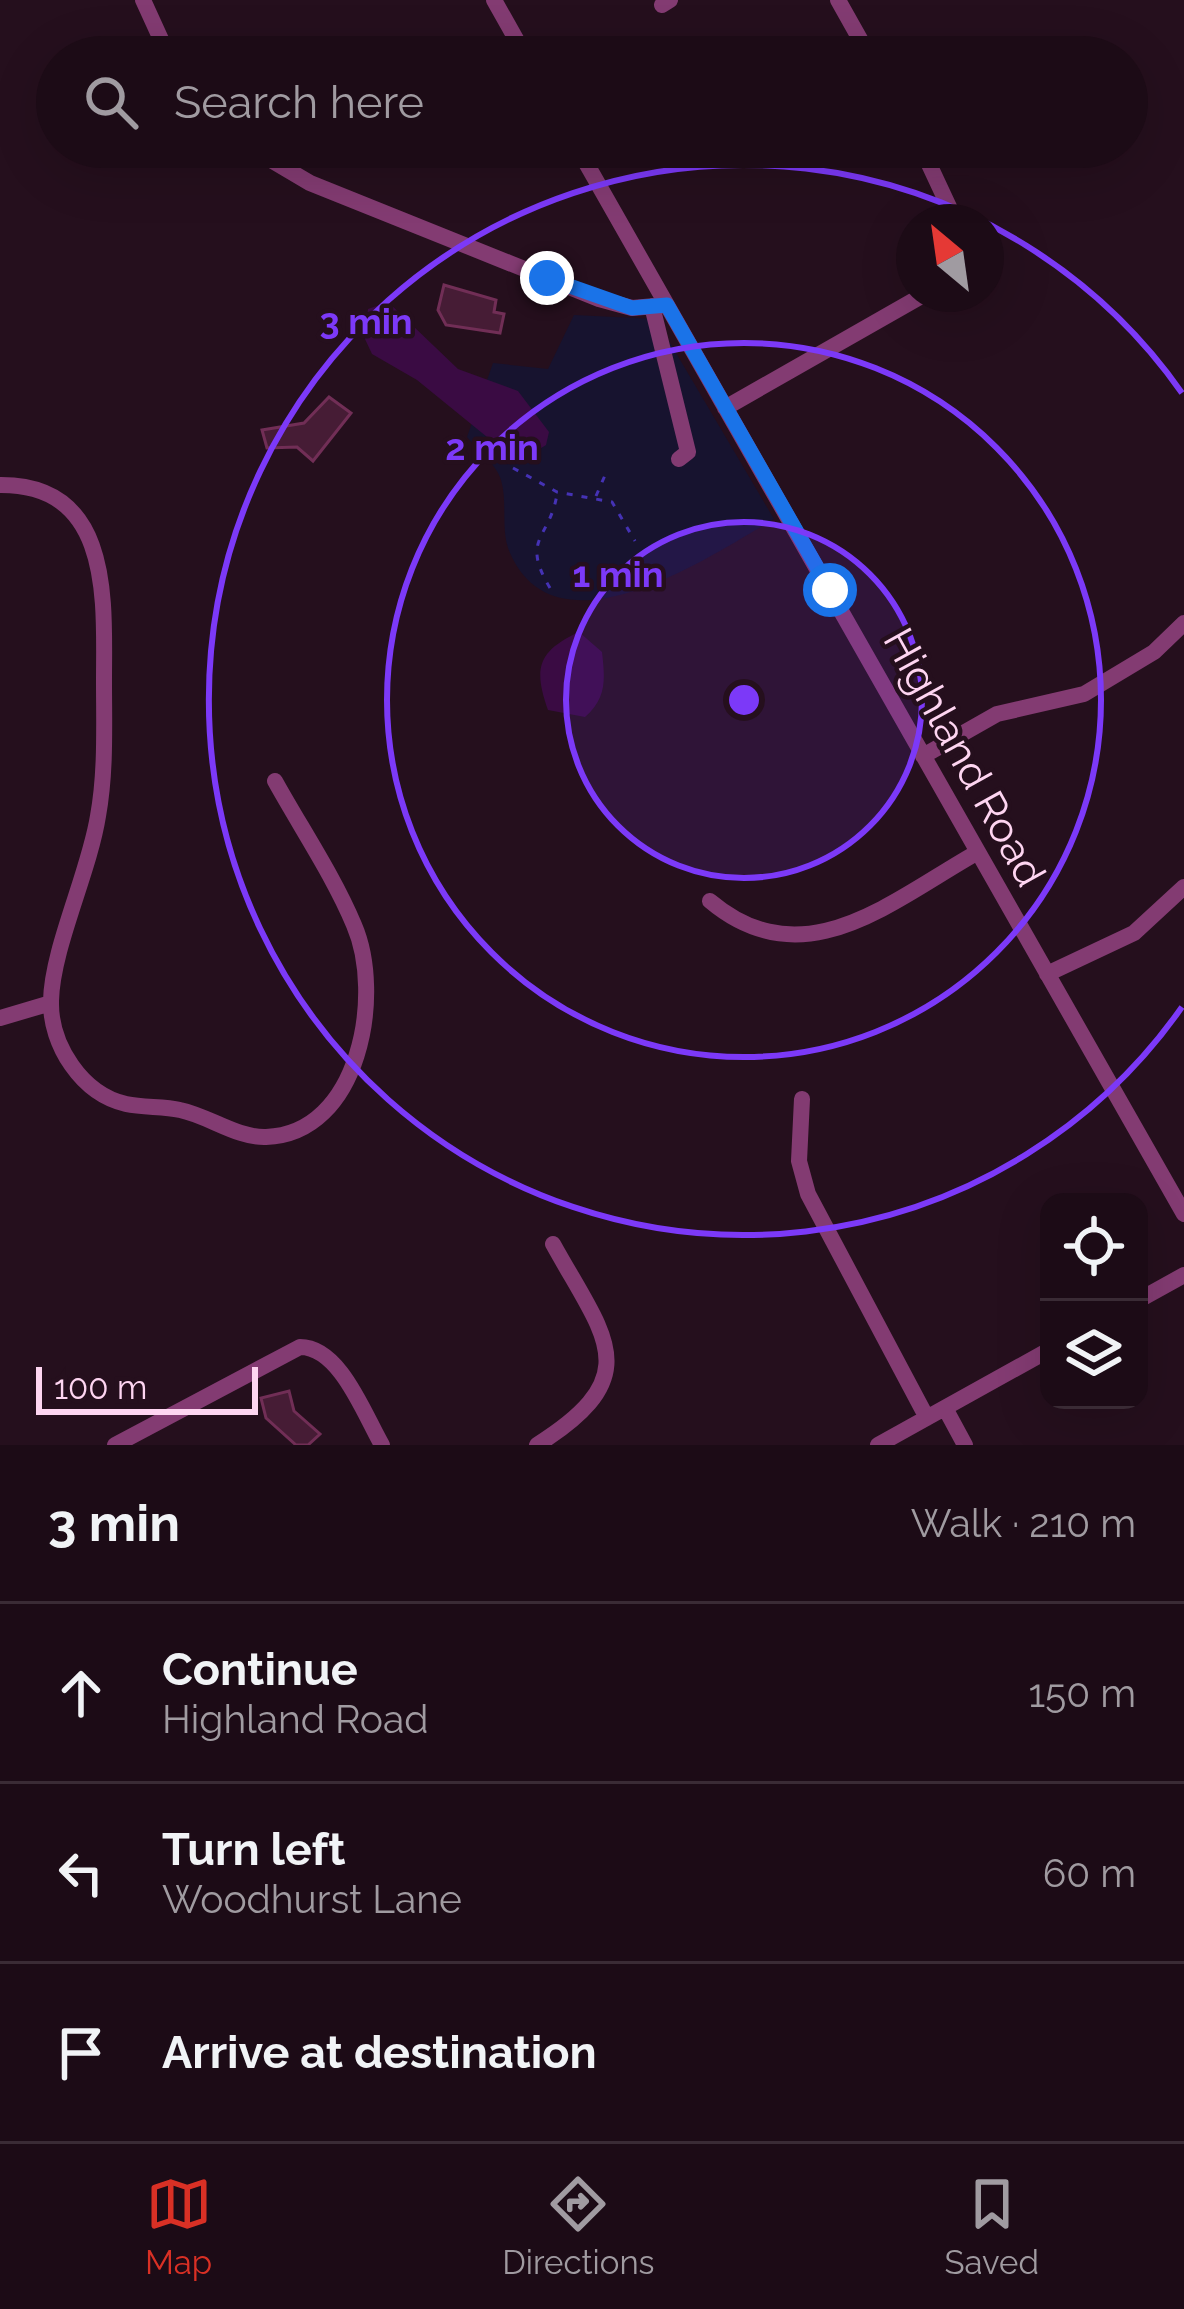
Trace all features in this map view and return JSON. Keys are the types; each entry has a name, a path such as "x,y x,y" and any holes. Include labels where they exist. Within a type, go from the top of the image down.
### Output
{"street":[{"path":"143,0 159,36"},
{"path":"495,0 515,36"},
{"path":"838,0 858,36"},
{"path":"285,168 310,183 599,299 632,308 660,306 688,452 679,459"},
{"name":"Highland Road","path":"589,168 660,306 725,408 1184,1214"},
{"path":"931,168 948,204"},
{"path":"725,408 896,311"},
{"path":"0,485 50,498 84,528 103,569 98,815 51,1003 67,1056 92,1088 108,1098 177,1109 256,1136 295,1132 327,1111 352,1072 364,1002 364,960 355,926 275,781"},
{"path":"923,756 997,715 1084,694 1154,652 1184,623"},
{"path":"710,902 754,930 780,936 820,934 857,920 978,852"},
{"path":"1047,974 1133,933 1184,887"},
{"path":"0,1018 51,1003"},
{"path":"802,1099 799,1161 808,1194 927,1418"},
{"path":"536,1445 581,1417 594,1402 608,1367 598,1327 553,1244"},
{"path":"1148,1295 1184,1275"},
{"path":"115,1445 300,1346 314,1347 334,1364 382,1445"},
{"path":"878,1445 1040,1355"},
{"path":"945,1408 964,1445"}],"path":[{"path":"514,468 557,492 612,502 635,541"},
{"path":"596,498 606,473"},
{"path":"550,588 537,566 536,540 554,512 557,492"}],"shaded area":[{"path":"388,302 458,369 518,391 549,432 546,445 525,458 503,450 417,380 372,354 365,339 368,309"},
{"path":"574,315 656,319 774,519 674,575 635,590 597,599 562,598 532,584 507,544 499,474 467,437 493,363 548,369"},
{"path":"579,632 602,652 604,671 601,695 585,717 548,710 540,672 547,654"}],"building":[{"path":"444,285 496,300 494,312 504,314 500,333 446,325 438,310"},
{"path":"329,397 351,413 313,461 297,447 267,448 262,430 304,423"},
{"path":"289,1391 294,1411 320,1434 308,1445 296,1445 266,1418 261,1398"}],"route":[{"path":"547,278 632,308 667,305 830,590"}]}
